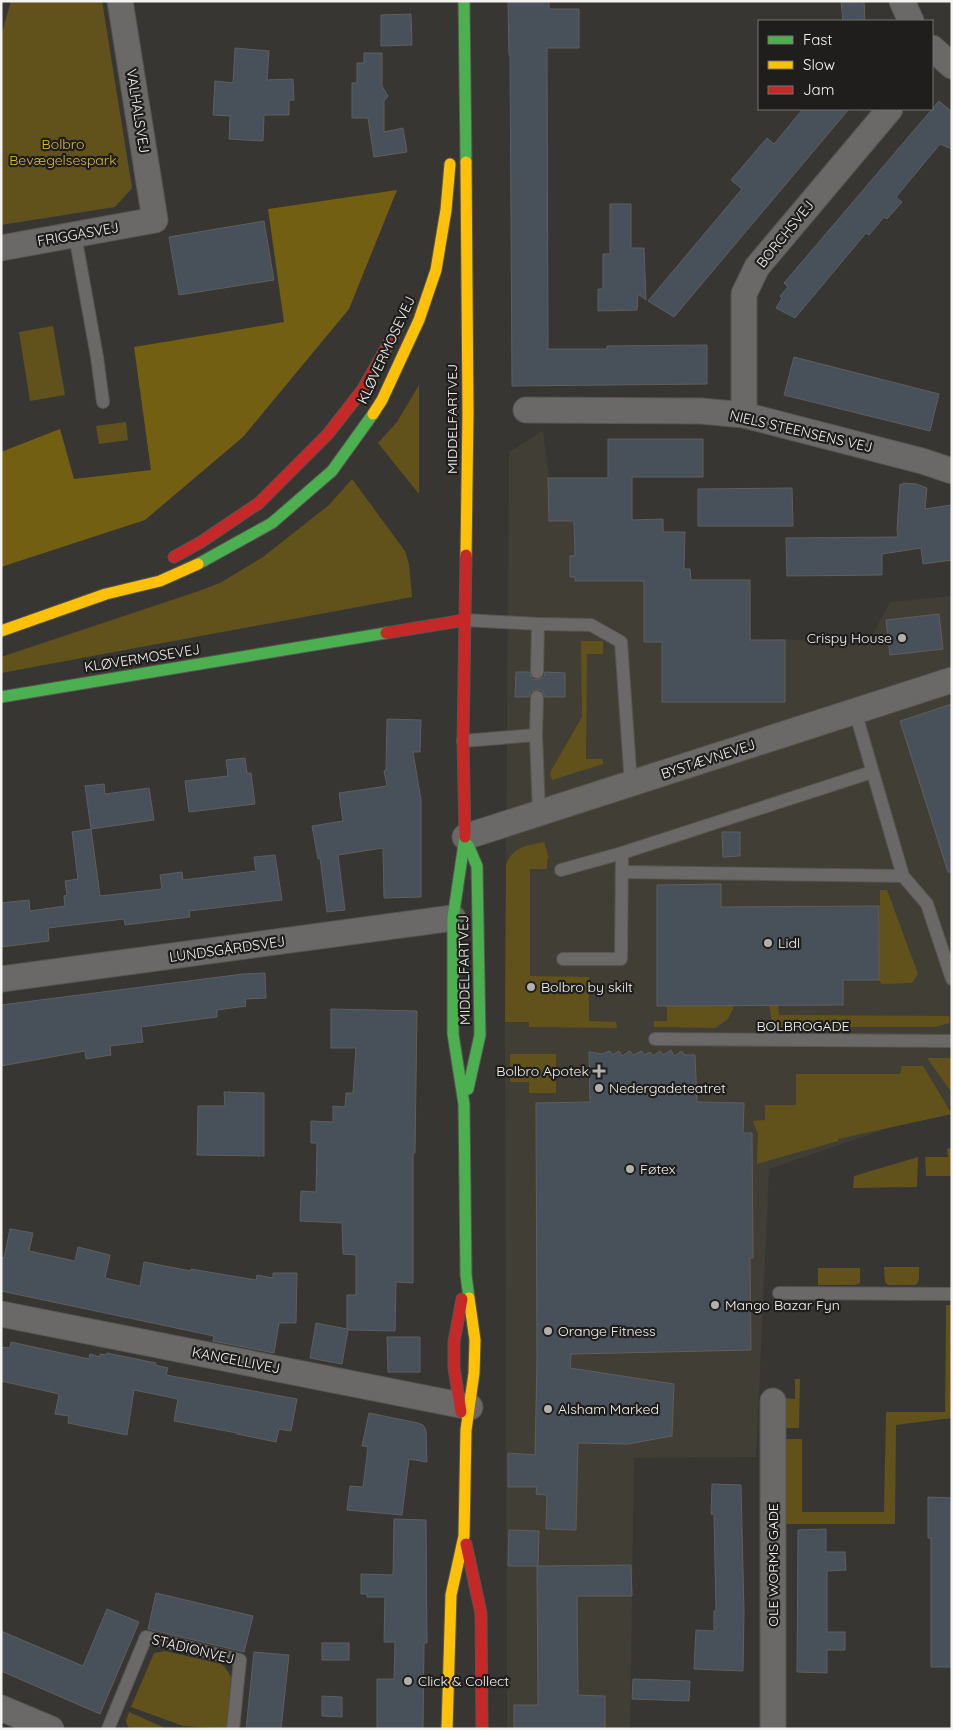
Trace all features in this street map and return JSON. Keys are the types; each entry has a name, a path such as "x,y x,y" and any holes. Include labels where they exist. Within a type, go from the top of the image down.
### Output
{"main road":[{"name":"MIDDELFARTVEJ","path":"447,1729 451,1596 464,1536 465,1414 474,1373 475,1340 466,1275 464,1104 453,1034 453,918 464,837 463,741 468,412 464,1"},
{"path":"454,125 464,21"},
{"name":"KLØVERMOSEVEJ","path":"1,631 106,594 160,581 210,560 272,523 332,471 382,400 420,320 436,270 446,210 451,153"},
{"name":"KLØVERMOSEVEJ","path":"426,262 446,210"},
{"name":"KLØVERMOSEVEJ","path":"167,561 201,542 259,503 328,434 363,389 405,314"},
{"name":"KLØVERMOSEVEJ","path":"106,594 149,571"},
{"name":"KLØVERMOSEVEJ","path":"1,697 465,620"},
{"name":"MIDDELFARTVEJ","path":"464,837 477,866 480,1035 464,1104"},
{"name":"MIDDELFARTVEJ","path":"465,1414 454,1368 454,1342 466,1275"},
{"name":"MIDDELFARTVEJ","path":"464,1536 481,1613 482,1729"}],"street":[{"name":"VALHALSVEJ","path":"120,1 155,220"},
{"path":"902,1 911,20"},
{"name":"BORCHSVEJ","path":"744,415 744,294 757,266 889,110"},
{"name":"FRIGGASVEJ","path":"1,248 155,220"},
{"name":"NIELS STEENSENS VEJ","path":"526,410 701,411 744,415 922,461 952,471"},
{"name":"BYSTÆVNEVEJ","path":"464,837 952,680"},
{"name":"LUNDSGÅRDSVEJ","path":"1,979 453,918"},
{"name":"KANCELLIVEJ","path":"1,1314 465,1414"},
{"name":"OLE WORMS GADE","path":"773,1400 773,1729"},
{"path":"1,1708 51,1729"}],"lane":[{"path":"75,235 97,357 103,402"},
{"path":"465,620 591,626 621,642 631,784"},
{"path":"537,672 538,624"},
{"path":"537,697 536,736 539,813"},
{"path":"855,711 903,876 927,904 952,979"},
{"path":"463,741 536,736"},
{"path":"561,870 622,853 872,772"},
{"path":"563,959 621,959 622,853"},
{"path":"622,872 903,876"},
{"name":"BOLBROGADE","path":"654,1039 952,1041"},
{"path":"779,1293 952,1294"},
{"name":"STADIONVEJ","path":"108,1729 146,1637 240,1660 233,1729"}],"shaded area":[{"path":"397,190 349,309 243,437 145,520 1,567 1,452 60,429 74,479 151,470 134,347 284,322 268,209"},
{"path":"543,431 549,479 574,479 575,522 664,522 664,583 750,583 751,640 784,639 867,646 890,602 952,596 952,1106 769,1169 756,1457 634,1458 630,1729 507,1729 505,1022 509,452"}],"green space":[{"name":"Bolbro Bevægelsespark","path":"11,1 102,1 132,188 115,207 1,225 1,36"},
{"path":"53,326 65,395 30,401 19,332"},
{"path":"419,385 419,494 378,443 397,422"},
{"path":"126,422 128,440 99,444 96,426"},
{"path":"352,479 405,551 409,564 412,597 1,673 1,657 220,583 263,557 329,505"},
{"path":"581,641 603,641 603,654 587,654 586,759 603,759 603,764 552,780 551,771 582,717"},
{"path":"544,842 549,858 547,859 547,869 530,869 530,976 589,977 589,1021 616,1022 617,1028 529,1027 529,1022 505,1022 506,865 517,850"},
{"path":"880,890 887,890 918,974 912,983 882,984 879,980"},
{"path":"769,1005 778,1005 779,1015 949,1016 950,1023 935,1027 782,1027 772,1021"},
{"path":"667,1006 734,1006 728,1019 715,1028 654,1027 654,1021 667,1021"},
{"path":"510,1054 556,1054 556,1093 529,1093 529,1082 510,1082"},
{"path":"927,1058 952,1058 952,1093"},
{"path":"902,1066 923,1066 952,1114 838,1139 838,1141 757,1164 758,1134 753,1121 765,1120 765,1105 796,1105 796,1074 900,1074"},
{"path":"952,1148 952,1176 926,1176 925,1157 948,1157 947,1149"},
{"path":"918,1157 917,1187 853,1188 854,1176"},
{"path":"884,1267 919,1267 919,1280 916,1285 888,1285 885,1282"},
{"path":"818,1268 860,1268 860,1283 855,1285 818,1285"},
{"path":"946,1305 952,1305 952,1418 896,1425 895,1524 786,1524 786,1439 802,1439 802,1512 884,1512 886,1412 945,1412"},
{"path":"795,1379 800,1379 799,1428 784,1428 785,1398 795,1399"},
{"path":"165,1651 221,1664 225,1667 231,1677 227,1729 183,1726 131,1707 154,1653"},
{"path":"129,1712 165,1729 133,1729 128,1727 126,1721"}],"building":[{"path":"508,1 549,1 549,9 579,9 579,48 547,48 548,349 607,349 607,346 707,345 707,384 512,386"},
{"path":"841,1 864,1 865,20 843,20"},
{"path":"411,14 412,45 381,46 381,15"},
{"path":"235,48 269,51 267,80 293,79 294,100 289,100 289,115 264,115 263,141 229,139 230,116 213,115 215,81 233,83"},
{"path":"364,53 382,53 382,86 388,96 384,101 384,132 403,128 407,152 374,157 368,118 352,118 352,83 357,83 357,63 364,63"},
{"path":"939,101 952,112 952,149 940,144 896,197 902,202 887,219 884,217 869,235 866,233 795,318 776,308 782,298 780,296 788,287 784,283"},
{"path":"802,110 848,110 674,317 648,301 742,189 731,180 767,138 774,144"},
{"path":"610,204 631,204 631,248 644,248 646,300 638,294 637,310 598,311 598,289 603,289 603,254 610,254"},
{"path":"264,221 274,280 179,295 169,237"},
{"path":"794,357 939,394 930,431 784,395"},
{"path":"608,439 703,439 703,477 632,477 632,520 663,519 663,532 685,532 684,569 690,569 691,580 750,580 750,640 785,640 785,702 662,702 662,642 644,642 644,581 575,581 575,577 570,577 570,556 575,556 574,521 549,521 548,478 608,478"},
{"path":"903,483 916,484 927,488 925,509 952,505 952,560 923,564 921,548 882,554 882,575 787,576 786,538 898,537 900,484 903,485"},
{"path":"792,488 793,526 698,526 698,489"},
{"path":"939,614 943,649 890,655 886,620"},
{"path":"516,672 529,672 532,679 537,680 544,677 545,672 565,673 565,697 545,697 542,690 537,689 530,692 529,697 515,697"},
{"path":"952,704 952,872 948,872 900,721"},
{"path":"387,719 421,720 420,752 413,752 421,800 421,897 384,898 383,848 338,855 345,910 327,912 320,858 318,859 312,826 343,821 339,793 387,786 384,771 386,770"},
{"path":"245,758 247,773 251,773 255,804 189,812 185,781 228,776 226,760"},
{"path":"104,784 105,794 149,788 154,820 91,829 85,786"},
{"path":"91,829 100,896 162,889 160,875 182,872 183,880 256,871 254,857 275,855 282,900 189,911 190,917 125,925 124,919 48,928 49,941 1,947 1,903 29,900 30,911 65,906 64,896 67,895 65,881 78,879 72,832"},
{"path":"722,832 740,832 740,856 723,857"},
{"name":"Lidl","path":"721,884 721,907 879,906 879,980 843,980 843,1005 657,1006 657,885"},
{"path":"265,973 266,998 245,999 246,1006 217,1010 217,1017 141,1027 143,1042 110,1046 111,1055 86,1059 85,1051 1,1066 1,1005 243,974"},
{"path":"331,1009 417,1011 415,1153 413,1153 413,1283 396,1282 395,1331 348,1330 342,1364 310,1358 316,1323 347,1329 347,1295 356,1295 356,1255 343,1254 342,1223 300,1221 301,1191 316,1192 317,1143 311,1143 311,1121 333,1122 333,1106 345,1107 346,1093 353,1093 356,1048 331,1048"},
{"path":"671,1050 674,1056 682,1051 684,1055 695,1055 697,1102 744,1103 743,1133 752,1133 753,1258 750,1258 751,1350 571,1354 570,1368 674,1384 672,1436 628,1444 578,1443 576,1530 546,1529 547,1495 536,1494 537,1487 508,1487 508,1453 535,1455 537,1360 536,1103 590,1102 589,1052 602,1054 610,1051 612,1055 619,1051 622,1056 630,1051 633,1055 642,1051 644,1055 650,1052 653,1056 660,1051 663,1055"},
{"path":"224,1092 264,1093 264,1156 197,1155 198,1106 225,1106"},
{"path":"10,1229 33,1233 29,1251 75,1261 78,1247 110,1255 105,1278 140,1286 144,1262 256,1280 257,1275 273,1278 273,1273 297,1273 296,1323 279,1323 274,1353 213,1341 214,1336 1,1291 1,1257 4,1258"},
{"path":"387,1337 420,1337 420,1372 388,1372"},
{"path":"11,1342 89,1359 90,1354 100,1357 100,1354 106,1355 107,1353 156,1363 155,1365 168,1368 166,1375 297,1399 291,1431 279,1429 276,1442 174,1421 178,1399 134,1390 127,1435 68,1423 69,1416 55,1414 59,1394 1,1381 1,1347 10,1348"},
{"path":"369,1413 418,1423 423,1425 426,1430 427,1462 409,1459 402,1515 347,1510 350,1486 363,1487 368,1447 362,1446"},
{"path":"712,1484 741,1485 744,1612 743,1671 694,1669 696,1630 714,1631 714,1611 716,1611 714,1514 711,1514"},
{"path":"928,1497 952,1498 952,1667 931,1667 931,1538 928,1538"},
{"path":"394,1519 426,1520 427,1643 424,1643 423,1729 377,1729 377,1679 394,1679 395,1642 384,1642 385,1597 367,1597 367,1594 361,1594 361,1574 393,1575"},
{"path":"826,1529 826,1552 845,1552 846,1570 827,1571 827,1632 845,1632 845,1650 827,1650 827,1673 797,1672 798,1530"},
{"path":"509,1530 539,1531 538,1566 631,1565 632,1596 577,1596 578,1695 605,1696 605,1729 514,1729 514,1705 538,1705 537,1566 508,1566"},
{"path":"156,1593 253,1616 244,1652 148,1629"},
{"path":"107,1609 139,1622 100,1714 1,1671 1,1631 83,1666"},
{"path":"322,1643 349,1643 349,1660 322,1660"},
{"path":"254,1652 289,1655 281,1729 246,1729"},
{"path":"633,1679 690,1681 689,1701 632,1699"},
{"path":"322,1696 342,1697 342,1717 322,1716"}],"traffic: fast":[{"path":"464,1 466,162"},
{"path":"198,564 272,523 332,471 373,414"},
{"path":"1,697 386,633"},
{"path":"465,837 453,918 453,1034 464,1104 466,1275 469,1298"},
{"path":"468,845 477,866 480,1035 468,1089"}],"traffic: slow":[{"path":"466,162 468,412 466,555"},
{"path":"373,414 382,400 419,320 436,270 446,210 450,164"},
{"path":"1,631 106,594 160,581 198,564"},
{"path":"447,1729 451,1595 464,1536 466,1430 474,1373 475,1340 469,1298"}],"traffic: jam":[{"path":"174,557 201,542 259,503 328,434 363,389 398,327"},
{"path":"465,837 463,741 466,555"},
{"path":"386,633 465,620"},
{"path":"461,1412 454,1368 454,1342 462,1299"},
{"path":"466,1544 481,1613 482,1729"}],"place":[{"name":"Crispy House","path":"902,638"},
{"name":"Lidl","path":"768,943"},
{"name":"Bolbro by skilt","path":"531,987"},
{"name":"Bolbro Apotek","path":"599,1071"},
{"name":"Nedergadeteatret","path":"599,1088"},
{"name":"Føtex","path":"630,1169"},
{"name":"Mango Bazar Fyn","path":"715,1305"},
{"name":"Orange Fitness","path":"548,1331"},
{"name":"Alsham Marked","path":"548,1409"},
{"name":"Click & Collect","path":"408,1681"}]}
